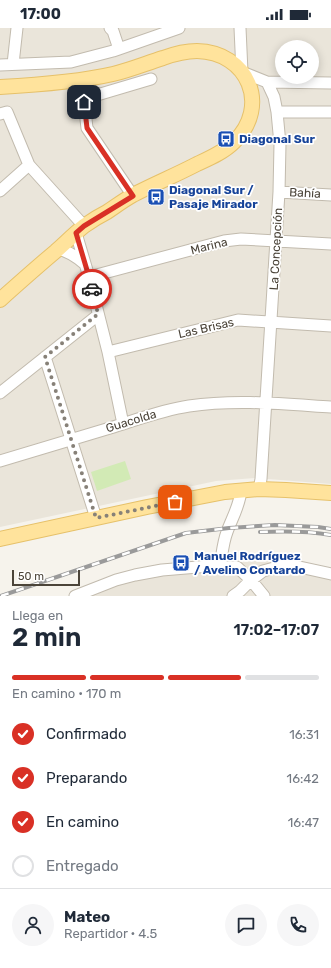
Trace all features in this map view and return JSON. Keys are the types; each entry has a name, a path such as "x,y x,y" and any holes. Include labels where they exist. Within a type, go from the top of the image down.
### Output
{"main road":[{"path":"0,87 54,83 99,77 137,67 179,53 196,51 209,52 222,56 233,63 242,72 250,86 252,95 251,115 242,134 234,143 225,150 203,162 133,196 80,230 0,300"},
{"path":"0,539 225,492 259,489 331,493"}],"street":[{"path":"13,64 17,28"},
{"path":"110,28 114,32 119,48"},
{"path":"0,64 71,62 179,28"},
{"path":"238,29 242,72 267,82 331,83"},
{"path":"133,196 87,128 84,102 87,98 151,79"},
{"name":"La Concepción","path":"259,489 261,479 272,322 280,144 274,97 267,82"},
{"path":"277,112 331,112"},
{"path":"3,113 29,165 80,230 86,264 108,352 123,424"},
{"path":"0,191 29,165"},
{"name":"Bahía","path":"279,192 331,195"},
{"name":"Marina","path":"89,277 224,241 241,239 331,244"},
{"path":"58,249 70,253 86,264"},
{"path":"0,393 98,314"},
{"name":"Las Brisas","path":"108,352 238,320 331,326"},
{"path":"45,357 96,518"},
{"name":"Guacolda","path":"0,461 160,412 189,406 266,402 331,407"},
{"path":"220,566 226,533 234,515 241,490"},
{"path":"233,596 263,571 285,565 331,574"},
{"path":"75,596 116,580 135,575 210,566 237,567 251,580 264,596"}],"shaded area":[{"path":"0,28 331,28 331,484 255,478 216,481 0,527"},
{"path":"283,558 331,569 331,596 72,596 138,571"}],"green space":[{"path":"125,461 131,479 97,491 91,472"}],"railway":[{"path":"1,596 186,533 275,525 331,529"},
{"path":"260,532 278,531 331,535"}],"way so far":[{"path":"92,289 98,314 45,357 96,518 175,502"}],"place":[{"name":"Diagonal Sur","path":"226,139"},
{"name":"Diagonal Sur / Pasaje Mirador","path":"156,197"},
{"name":"Manuel Rodríguez / Avelino Contardo","path":"181,563"}],"route":[{"path":"84,102 87,128 133,196 84,226 76,233 92,289"}]}
